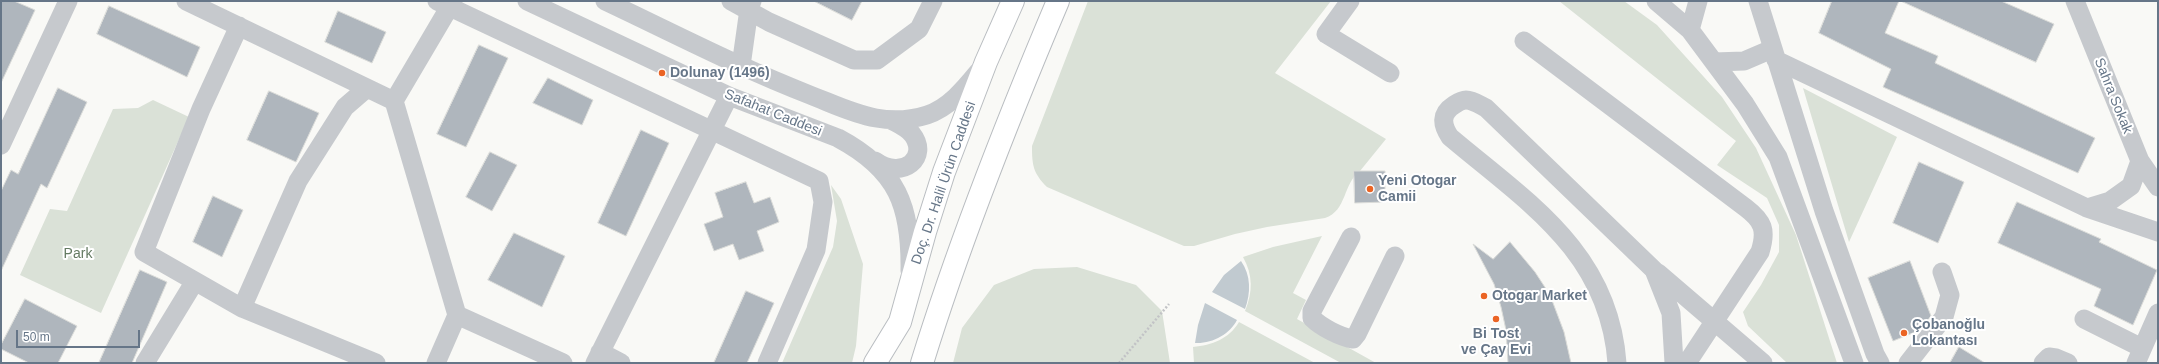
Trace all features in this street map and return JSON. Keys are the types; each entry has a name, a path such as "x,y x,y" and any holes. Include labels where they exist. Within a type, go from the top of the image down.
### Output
{"main road":[{"name":"Doç. Dr. Halil Ürün Caddesi","path":"875,363 900,322 944,172 986,62 1013,1"},
{"path":"922,363 943,295 1015,102 1058,1"}],"street":[{"path":"1,145 68,1"},
{"path":"186,1 394,101"},
{"name":"Safahat Caddesi","path":"527,1 729,96 838,138 867,156 887,177 898,192 906,212 909,231 910,285"},
{"path":"605,1 741,66 848,109 875,118 891,120 927,115 946,105 964,89 986,62"},
{"path":"731,1 751,5 769,22 854,60 877,60 919,29 933,1"},
{"path":"1350,1 1326,34 1390,73"},
{"path":"1656,1 1690,30 1745,104 1778,157 1854,363"},
{"path":"1690,30 1698,1"},
{"path":"1758,1 1824,211 1875,354 1880,363"},
{"name":"Sahra Sokak","path":"2075,1 2140,160 2158,187"},
{"path":"436,363 457,315 394,101 446,3 713,132 819,181 824,202 816,250 767,363"},
{"path":"741,66 751,5"},
{"path":"239,26 201,108 144,252 242,308 376,363"},
{"path":"1524,41 1757,217 1763,228 1763,241 1760,252 1687,363"},
{"path":"1714,62 1744,61 1774,54 2087,208 2158,232"},
{"path":"242,308 298,181 345,107 367,88"},
{"path":"621,363 598,358 713,132 729,96"},
{"path":"1617,363 1611,329 1605,308 1586,266 1573,247 1544,216 1450,137 1444,128 1443,117 1447,110 1456,104 1465,100 1486,108 1654,270 1763,363"},
{"path":"867,156 890,169 900,170 910,165 916,156 917,145 912,134 891,120"},
{"path":"2087,208 2110,201 2131,186 2140,160"},
{"path":"1351,237 1312,311 1312,318 1317,323 1347,338 1353,339 1357,334 1395,256"},
{"path":"1654,270 1671,314 1674,363"},
{"path":"1908,363 1944,317 1950,295 1942,272"},
{"path":"145,363 195,281"},
{"path":"2084,319 2139,355 2158,313"},
{"path":"457,315 563,363"},
{"path":"2043,363 2049,357 2068,363"}],"path":[{"path":"1119,363 1169,304"}],"green space":[{"path":"1088,1 1331,1 1275,73 1386,139 1350,182 1337,209 1325,218 1267,227 1235,234 1194,246 1184,246 1047,187 1034,168 1032,146"},
{"path":"1559,1 1624,1 1657,25 1722,97 1756,148 1796,235 1837,363 1787,363 1748,326 1743,312 1761,285 1779,252 1779,225 1767,198 1717,165 1736,141"},
{"path":"1803,88 1897,137 1849,242"},
{"name":"Park","path":"153,100 189,117 101,313 20,275 50,209 67,211 113,109 138,108"},
{"path":"831,185 841,199 863,264 856,346 852,363 782,363 833,247 837,221"},
{"path":"1322,236 1293,293 1306,300 1297,319 1376,363 1341,363 1245,311 1248,304 1251,284 1249,270 1243,257 1273,247"},
{"path":"1077,267 1136,285 1162,311 1170,363 953,363 962,328 994,285 1034,269"},
{"path":"1239,322 1315,363 1194,363 1193,347 1207,345 1225,337"}],"shaded area":[{"path":"1241,261 1247,272 1249,284 1245,309 1212,292 1224,275"},
{"path":"1205,303 1237,320 1230,330 1220,337 1208,342 1195,343 1198,325"}],"building":[{"path":"1,1 14,1 35,10 1,83"},
{"path":"814,1 862,1 852,20"},
{"path":"1832,1 1899,1 1885,33 1938,56 1935,63 2095,138 2078,173 1883,87 1891,69 1819,33"},
{"path":"1901,1 2001,1 2054,24 2036,62"},
{"path":"109,6 200,47 187,77 97,34"},
{"path":"338,11 386,32 372,63 325,42"},
{"path":"479,45 508,58 466,147 437,134"},
{"path":"548,78 593,100 582,125 533,103"},
{"path":"58,88 87,102 47,188 41,184 1,271 1,191 11,170 18,174"},
{"path":"269,91 319,113 296,162 247,140"},
{"path":"641,130 669,143 626,236 598,223"},
{"path":"490,152 517,165 492,211 466,197"},
{"path":"1919,162 1964,182 1938,243 1893,223"},
{"name":"Yeni Otogar Camii","path":"1354,171 1385,171 1385,202 1355,203"},
{"path":"746,182 754,203 770,197 779,222 757,231 764,251 739,260 733,244 714,251 704,224 723,217 715,193"},
{"path":"213,196 243,210 222,257 193,242"},
{"path":"2017,202 2101,239 2099,242 2157,270 2133,325 2094,306 2101,289 1998,243"},
{"path":"514,233 565,256 542,307 488,280"},
{"path":"1510,242 1535,272 1550,295 1564,332 1571,363 1508,363 1506,330 1501,307 1494,284 1473,244 1493,259"},
{"path":"1910,261 1931,316 1920,330 1893,341 1868,278"},
{"path":"140,270 167,282 132,363 99,363"},
{"path":"746,291 774,303 747,363 714,363"},
{"path":"25,299 77,326 58,363 29,363 1,349 1,345"},
{"path":"1959,347 1985,363 1950,363"}],"place":[{"name":"Dolunay (1496)","path":"662,73"},
{"name":"Yeni Otogar Camii","path":"1370,189"},
{"name":"Otogar Market","path":"1484,296"},
{"name":"Bi Tost ve Çay Evi","path":"1496,319"},
{"name":"Çobanoğlu Lokantası","path":"1904,333"}]}
